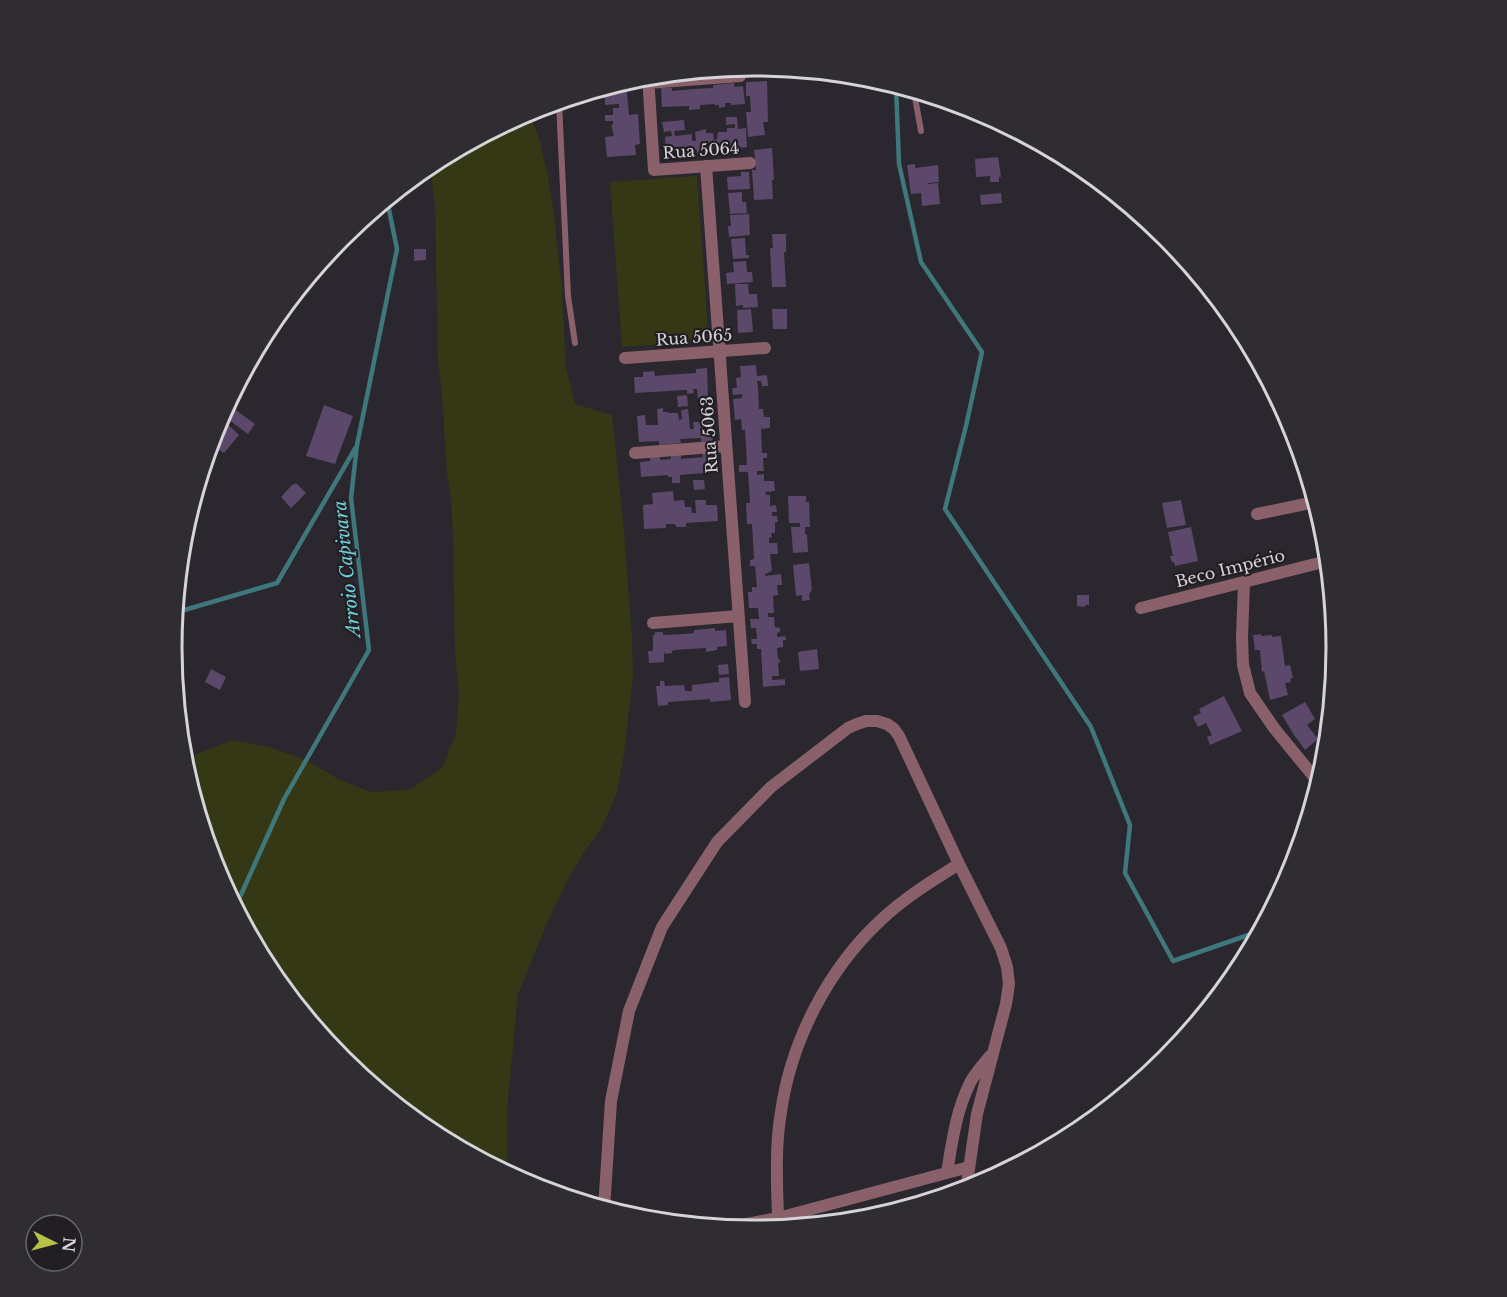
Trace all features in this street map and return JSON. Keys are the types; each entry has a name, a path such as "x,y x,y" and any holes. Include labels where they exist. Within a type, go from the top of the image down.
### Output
{"street":[{"name":"Rua 5064","path":"648,86 654,170 750,163"},
{"name":"Rua 5063","path":"706,166 745,702"},
{"name":"Rua 5065","path":"625,358 765,348"},
{"path":"635,453 726,446"},
{"path":"1257,514 1307,504"},
{"name":"Beco Império","path":"1141,608 1319,563"},
{"path":"1245,582 1243,665 1250,693 1274,728 1311,775"},
{"path":"653,623 738,616"},
{"path":"605,1201 611,1101 629,1011 662,927 717,842 771,787 849,728 866,721 887,724 899,736 1001,948 1007,967 1009,984 1006,1004 977,1114 967,1179"},
{"path":"778,1218 777,1144 780,1113 787,1080 805,1029 823,994 860,941 882,919 912,895 959,864"},
{"path":"947,1173 956,1119 963,1099 971,1081 993,1053"},
{"path":"770,1220 969,1167"}],"lane":[{"path":"915,100 921,131"},
{"path":"559,111 568,296 575,343"}],"green space":[{"path":"533,121 548,176 554,214 562,290 566,367 575,404 612,415 632,638 633,676 617,792 602,827 565,885 518,994 507,1110 507,1165 467,1144 436,1124 376,1079 323,1026 300,997 258,934 240,901 212,832 192,759 195,755 232,740 269,747 306,760 340,780 371,792 409,790 442,768 456,733 459,694 455,654 451,499 438,359 435,206 431,176 501,135"},
{"path":"697,176 709,341 622,347 610,182"}],"building":[{"path":"767,81 768,122 763,122 765,135 748,137 746,112 751,112 750,96 746,96 746,82"},
{"path":"734,83 735,87 743,86 745,104 725,103 725,107 719,108 719,105 714,104 700,105 700,109 689,110 689,106 662,107 661,88 672,88 672,91 713,88 713,85"},
{"path":"627,91 629,115 638,114 640,144 635,145 636,155 607,157 605,137 614,136 611,125 613,121 605,121 605,115 613,115 613,108 619,108 619,104 605,105 605,98 603,98"},
{"path":"726,117 737,117 738,129 746,128 747,147 739,148 739,152 728,152 728,147 707,149 708,154 697,155 697,150 666,152 665,137 672,136 671,131 664,132 662,122 684,120 685,130 674,131 675,136 692,134 692,141 696,141 695,132 706,129 706,133 713,133 714,140 717,139 718,132 727,132 727,128 735,128 735,124 726,125"},
{"path":"772,148 773,199 754,200 752,170 756,170 754,150"},
{"path":"998,157 1001,177 999,177 999,182 990,182 990,176 976,177 975,159"},
{"path":"915,164 915,168 938,165 939,182 928,184 938,183 940,204 922,206 921,193 911,194 907,165"},
{"path":"741,172 749,172 750,189 728,190 727,177 741,176"},
{"path":"742,192 742,202 746,202 747,213 730,214 728,193"},
{"path":"1001,193 1002,203 981,205 980,195"},
{"path":"749,214 750,235 729,237 730,215"},
{"path":"772,234 786,234 786,252 784,252 786,287 772,287 770,248 773,248"},
{"path":"745,238 746,255 749,255 749,258 733,259 731,239"},
{"path":"414,249 426,249 426,260 414,261"},
{"path":"746,261 747,272 752,272 753,282 727,284 726,273 734,272 733,262"},
{"path":"735,284 748,284 749,294 757,294 758,307 736,306"},
{"path":"751,309 753,332 738,333 737,310"},
{"path":"772,309 787,309 787,329 773,329"},
{"path":"756,365 757,376 767,375 768,386 762,386 761,381 757,381 759,409 763,409 764,417 770,417 770,428 761,429 762,453 767,453 767,458 763,458 764,471 757,471 757,475 764,474 764,481 774,481 775,491 765,492 766,495 770,495 770,506 776,505 777,512 772,512 772,516 777,516 778,522 775,522 775,533 771,533 769,543 777,543 778,554 770,554 772,571 765,576 781,574 782,585 777,585 778,595 773,596 774,613 768,613 768,617 774,617 775,627 780,628 777,637 785,636 786,640 783,640 783,647 777,648 780,663 778,663 779,676 772,676 772,680 785,679 785,685 763,687 761,649 757,649 757,644 752,644 751,639 757,639 756,628 751,628 750,619 759,619 758,608 749,608 748,592 752,592 752,587 757,587 755,566 750,566 750,560 754,559 752,524 747,524 746,503 750,503 748,472 739,472 739,465 747,465 745,430 742,430 741,419 735,420 733,399 742,398 742,394 733,395 732,388 737,388 736,378 741,377 740,366"},
{"path":"707,368 708,399 698,399 697,389 693,389 694,393 687,394 687,390 635,393 634,377 643,377 643,372 654,371 655,376 696,373 696,369"},
{"path":"687,395 688,406 678,407 677,396"},
{"path":"324,405 353,416 335,464 306,456"},
{"path":"663,408 663,412 678,413 679,420 682,419 681,410 688,409 690,429 694,429 693,422 711,418 713,441 701,442 701,438 680,439 681,443 659,445 659,441 639,442 637,416 645,415 646,425 658,425 657,409"},
{"path":"234,409 255,424 248,434 229,420"},
{"path":"228,424 239,435 224,453 218,449"},
{"path":"713,452 714,470 680,475 680,483 672,483 672,477 668,475 641,477 640,462 650,461 650,457 660,456 660,460 671,459 671,455 681,455 681,459 703,457 702,453"},
{"path":"693,480 704,480 705,489 694,490"},
{"path":"296,483 306,493 291,508 281,497"},
{"path":"673,491 674,501 684,500 685,507 691,507 692,513 696,513 695,500 706,500 706,505 717,505 718,521 686,523 686,527 666,524 666,528 644,529 643,505 653,504 652,493"},
{"path":"788,496 806,496 806,502 809,502 810,527 805,527 808,552 793,553 791,527 800,527 800,523 789,523"},
{"path":"1181,500 1186,525 1167,528 1162,503"},
{"path":"1191,527 1198,561 1175,566 1170,556 1173,556 1168,532"},
{"path":"809,563 812,590 809,594 810,600 802,601 802,595 796,596 793,565"},
{"path":"1077,595 1089,595 1089,605 1077,606"},
{"path":"715,628 715,631 726,630 727,646 706,652 706,648 674,650 672,653 665,654 664,651 664,662 649,663 648,651 653,651 655,632 663,632 663,635 684,634 694,633 694,630"},
{"path":"1261,634 1261,636 1281,636 1285,666 1290,665 1293,678 1290,679 1291,682 1285,683 1288,695 1270,700 1264,671 1262,672 1260,650 1255,650 1253,635"},
{"path":"817,649 819,669 800,671 798,652"},
{"path":"728,664 729,674 719,675 718,665"},
{"path":"211,669 226,677 220,690 205,682"},
{"path":"729,677 731,700 668,702 668,705 658,706 656,686 660,686 660,681 664,681 665,686 684,685 685,691 692,691 692,685 719,682 719,678"},
{"path":"1224,696 1242,731 1210,745 1207,737 1212,735 1206,723 1198,727 1193,717 1201,713 1199,709"},
{"path":"1305,702 1315,719 1307,725 1318,739 1305,750 1282,715"}],"waterway":[{"path":"896,95 899,164 921,262 982,352 945,509 1091,727 1130,825 1125,873 1173,961 1249,935"},
{"name":"Arroio Capivara","path":"239,899 284,799 369,650 351,498 357,445 397,249 389,208"},
{"path":"183,610 277,583 356,447"}]}
